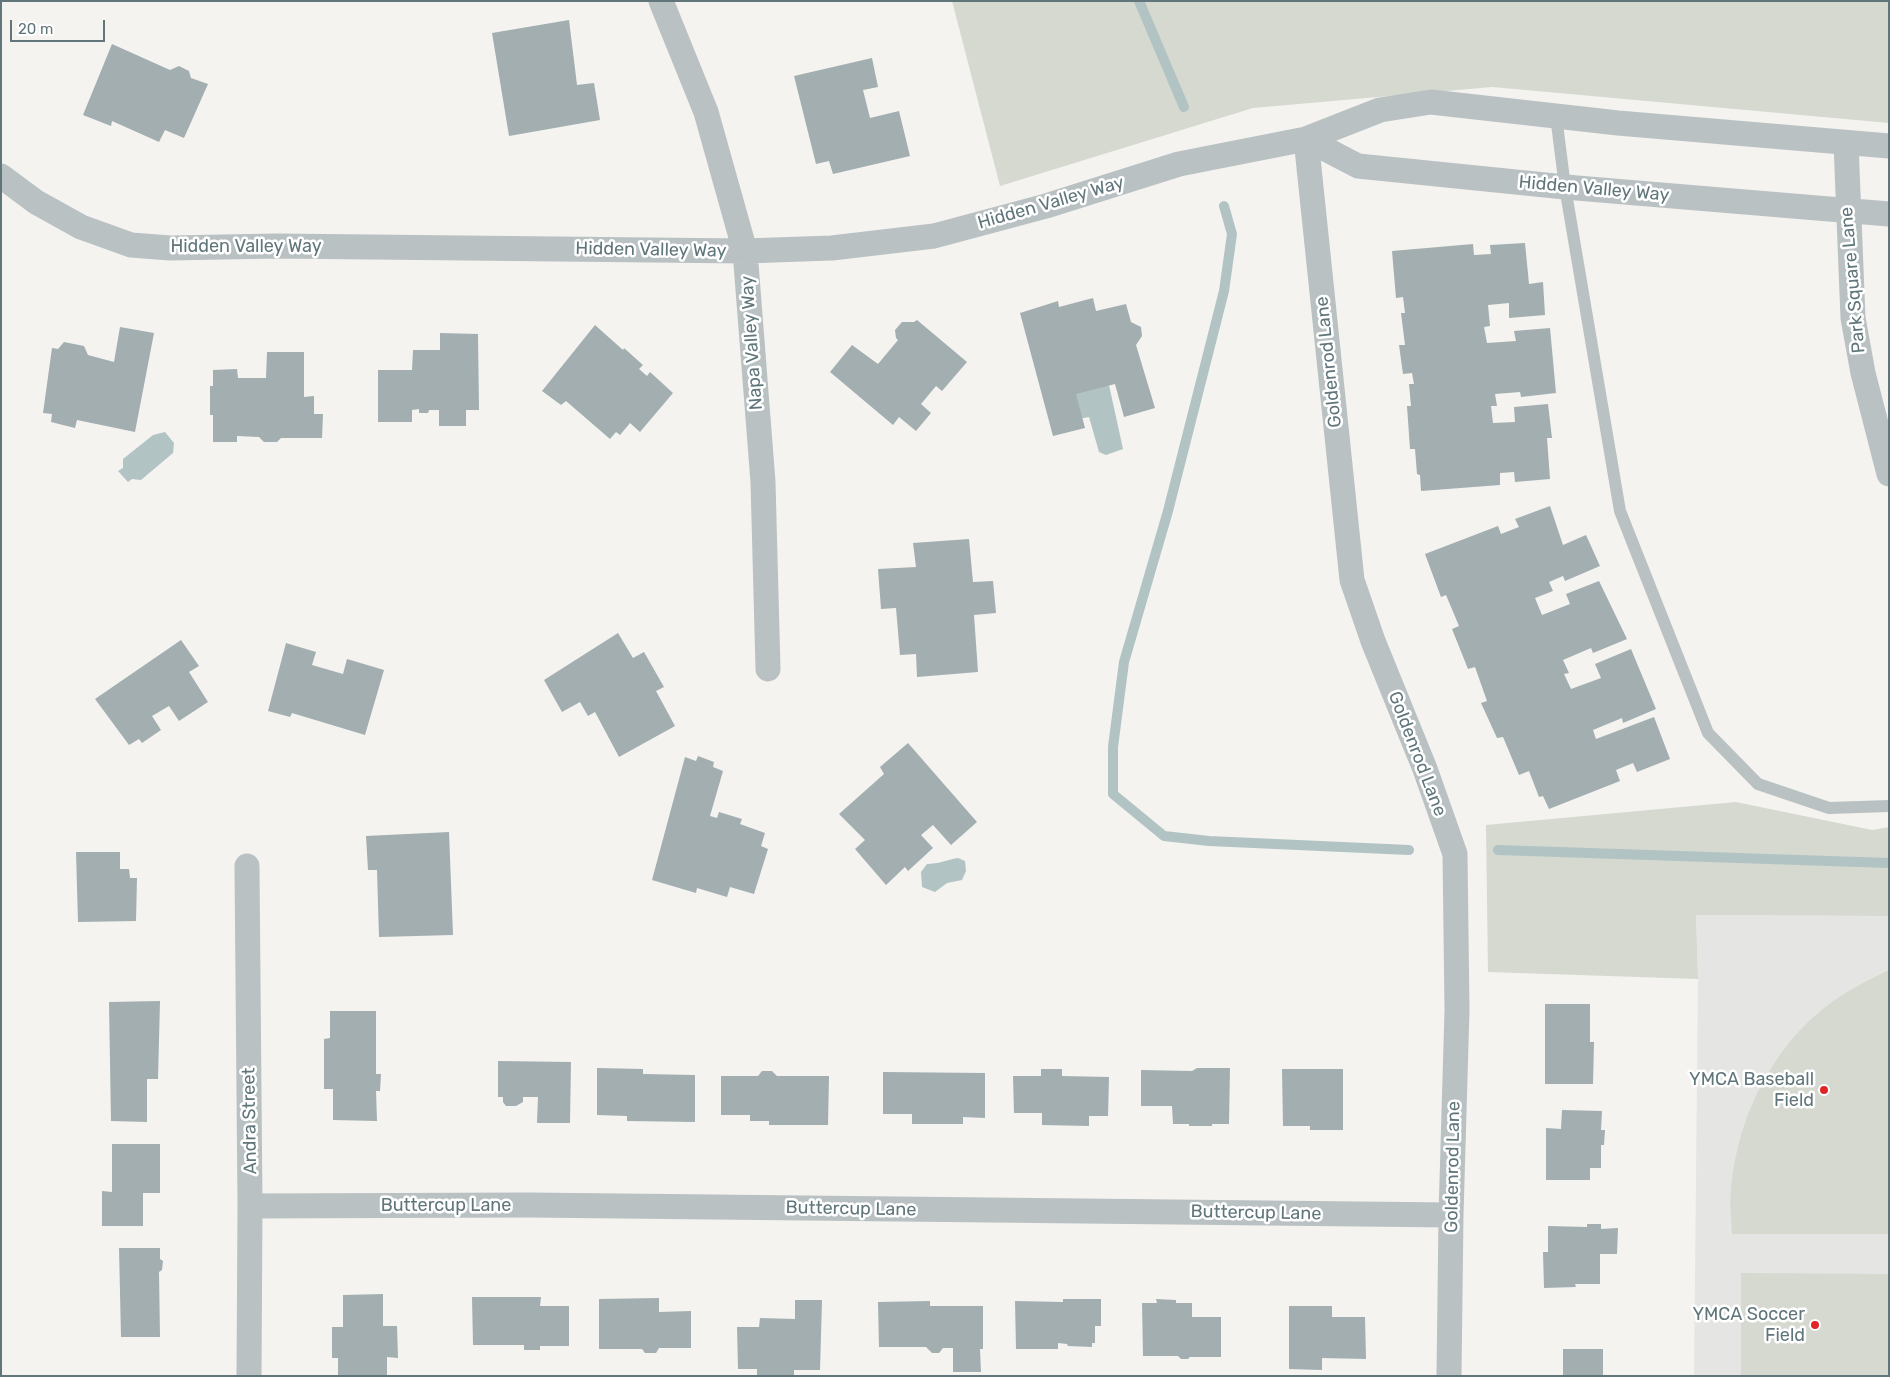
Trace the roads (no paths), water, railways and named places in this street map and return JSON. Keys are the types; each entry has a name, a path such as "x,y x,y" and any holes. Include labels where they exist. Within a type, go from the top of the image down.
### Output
{"street":[{"name":"Napa Valley Way","path":"661,1 706,112 745,251 763,482 768,669"},
{"name":"Hidden Valley Way","path":"1,176 36,202 81,227 131,244 170,248 287,246 745,251 832,248 934,236 1046,206 1179,164 1306,139 1380,110 1431,102 1556,116 1889,146"},
{"name":"Hidden Valley Way","path":"1306,139 1358,166 1565,187 1889,214"},
{"name":"Goldenrod Lane","path":"1306,139 1352,580 1373,641 1425,769 1455,854 1457,1010 1451,1215 1449,1376"},
{"name":"Park Square Lane","path":"1846,143 1847,211 1853,318 1858,350 1889,474"},
{"name":"Andra Street","path":"247,866 250,1206 249,1376"},
{"name":"Buttercup Lane","path":"250,1206 549,1206 1451,1215"}],"lane":[{"path":"1556,116 1565,187 1620,511 1708,733 1758,784 1829,808 1889,806"}],"waterway":[{"path":"1139,1 1184,107"},
{"path":"1224,206 1232,234 1224,291 1168,511 1124,662 1113,747 1113,794 1164,836 1209,841 1409,850"},
{"path":"1498,850 1889,863"}],"place":[{"name":"YMCA Baseball Field","path":"1824,1090"},
{"name":"YMCA Soccer Field","path":"1815,1325"}]}
